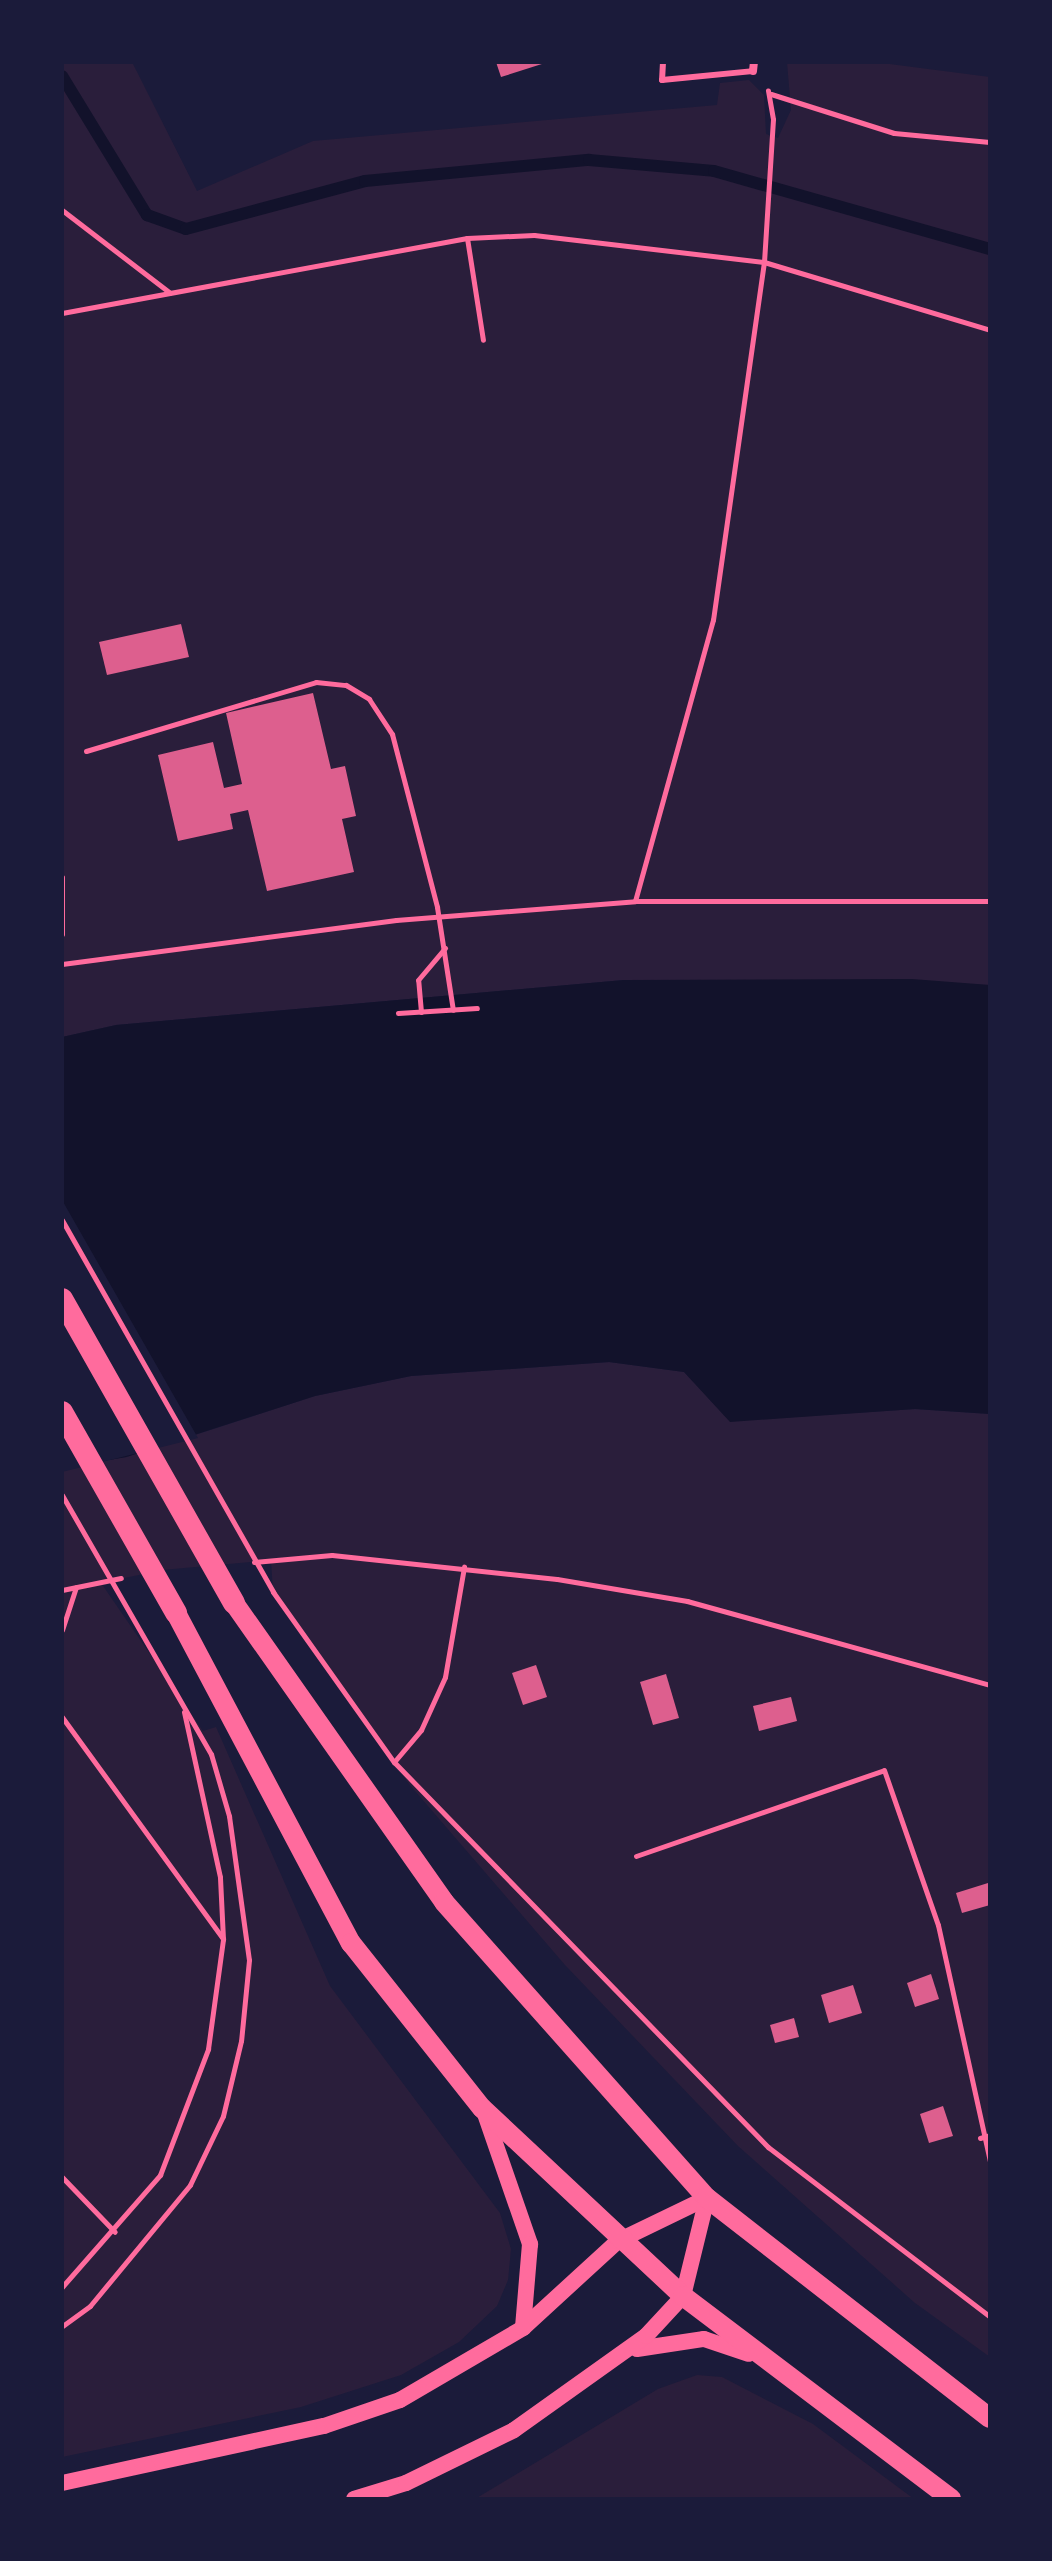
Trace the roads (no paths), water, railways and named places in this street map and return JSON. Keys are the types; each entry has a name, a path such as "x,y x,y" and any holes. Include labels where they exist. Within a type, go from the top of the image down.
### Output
{"highway":[{"path":"62,1299 234,1603"},
{"path":"62,1412 176,1613"}],"main road":[{"path":"234,1603 444,1902 707,2198 990,2418"},
{"path":"176,1613 351,1943 482,2108 618,2241 683,2296 951,2499"},
{"path":"482,2108 530,2244 523,2328"},
{"path":"62,2483 324,2426 465,2368 523,2328 618,2241 707,2198"},
{"path":"618,2360 683,2296 707,2198"},
{"path":"354,2499 478,2450 647,2344 704,2339 777,2369"}],"lane":[{"path":"663,62 662,80 754,67"}],"waterway":[{"path":"62,76 147,215 186,229 365,181 589,160 714,171 990,249"}]}
